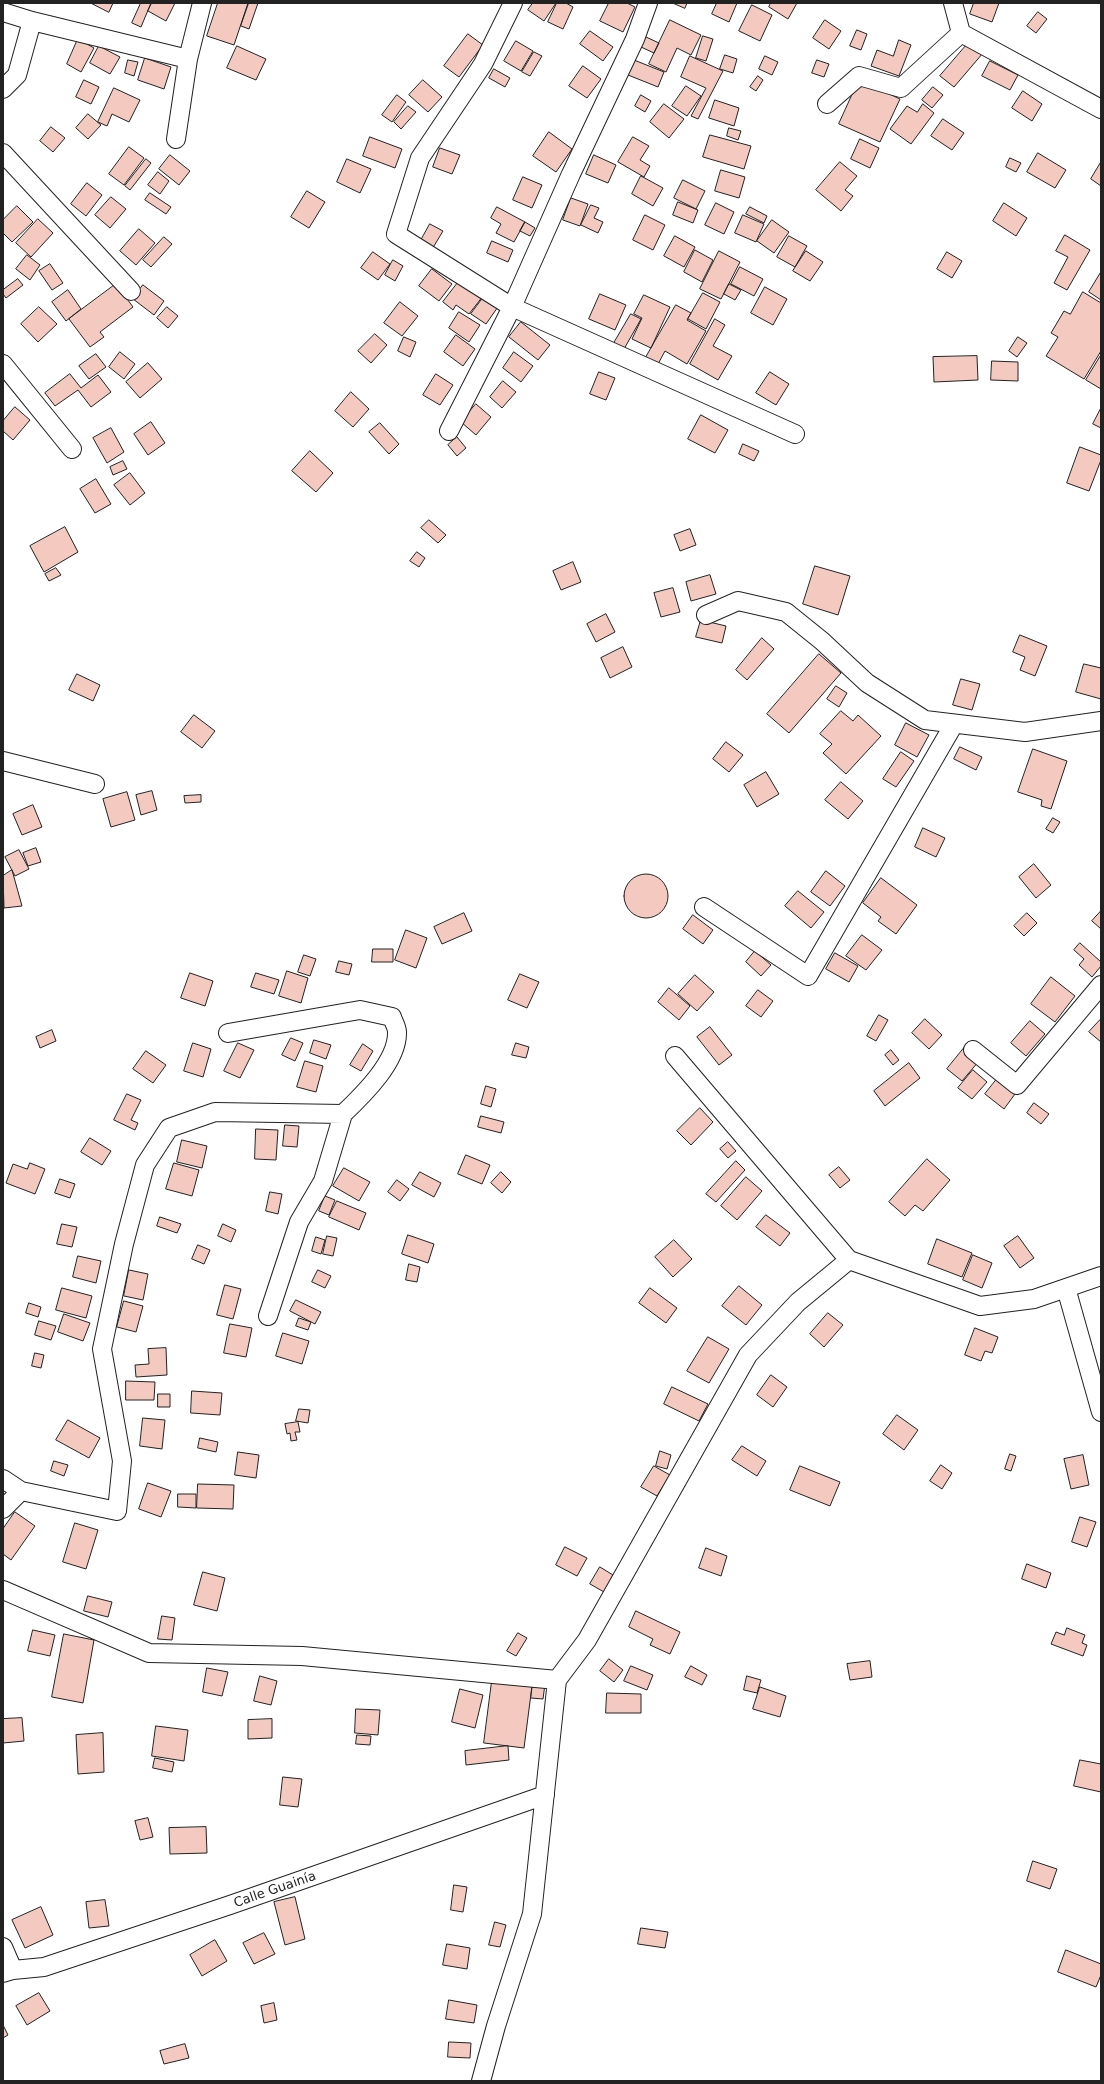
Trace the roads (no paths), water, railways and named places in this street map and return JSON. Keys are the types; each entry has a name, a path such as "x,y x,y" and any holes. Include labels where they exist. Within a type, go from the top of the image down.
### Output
{"street":[{"path":"176,139 188,59 202,3"},
{"path":"513,3 483,64 420,158 396,234 512,307 795,434"},
{"path":"449,431 512,307 571,174 635,39 648,3"},
{"path":"953,3 961,33 1101,109"},
{"path":"3,12 32,21 188,59"},
{"path":"3,89 17,75 32,21"},
{"path":"828,104 859,76 902,88 961,33"},
{"path":"3,153 131,291"},
{"path":"3,364 72,449"},
{"path":"706,615 738,601 786,612 822,641 867,683 925,720 1025,732 1101,721"},
{"path":"704,907 808,976 954,724"},
{"path":"3,761 95,784"},
{"path":"973,1050 1017,1085 1101,985"},
{"path":"228,1033 360,1010 392,1017 397,1031 392,1052 371,1087 343,1114 323,1181 299,1222 268,1316"},
{"path":"675,1056 849,1260 980,1306 1034,1299 1101,1276"},
{"path":"3,1479 21,1491 117,1511 122,1461 102,1349 124,1244 144,1165 169,1128 215,1112 343,1114"},
{"path":"481,2081 496,2026 532,1914 557,1680 587,1640 748,1355 798,1302 849,1260"},
{"path":"1066,1288 1101,1412"},
{"path":"3,1510 21,1491"},
{"path":"3,1590 149,1654 302,1656 557,1680"},
{"name":"Calle Guainía","path":"8,1972 44,1967 230,1905 545,1795"},
{"path":"3,1947 8,1972"}]}
